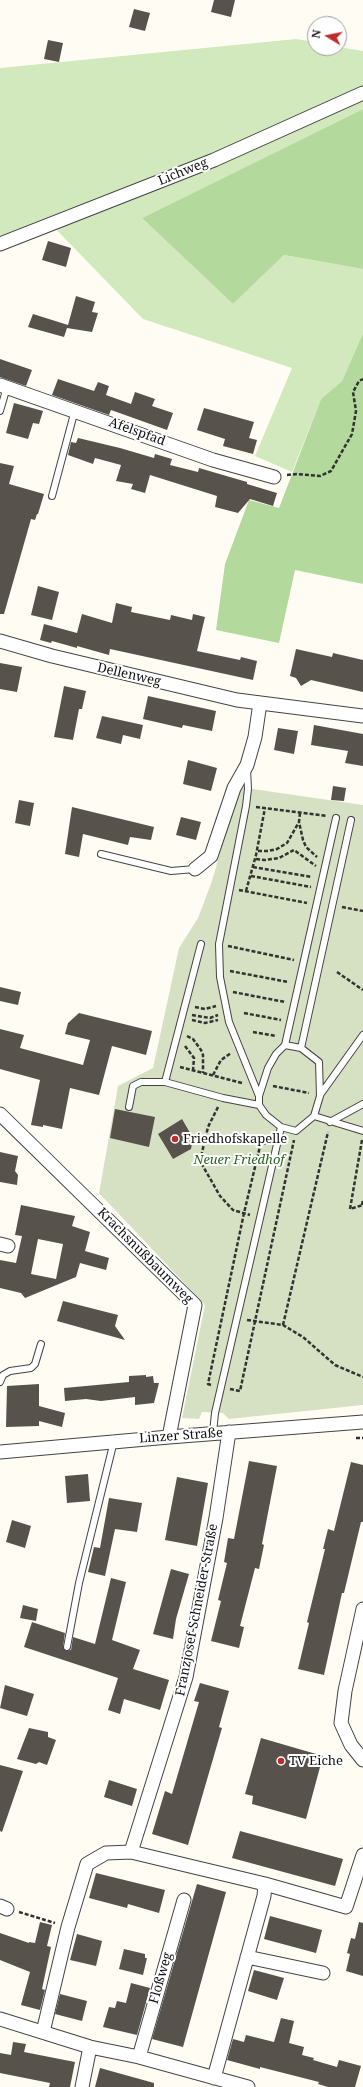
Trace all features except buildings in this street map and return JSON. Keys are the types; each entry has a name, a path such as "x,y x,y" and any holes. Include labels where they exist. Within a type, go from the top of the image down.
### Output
{"street":[{"name":"Lichweg","path":"0,244 214,160 363,93"},
{"name":"Afelspfad","path":"3,386 214,460 274,477"},
{"name":"Dellenweg","path":"0,640 52,656 237,700 363,716"},
{"path":"195,869 211,856 234,788 247,765 255,737 260,703"},
{"name":"Krachsnußbaumweg","path":"0,1114 195,1305 170,1436"},
{"name":"Linzer Straße","path":"0,1452 170,1436 363,1422"},
{"name":"Franzjosef-Schneider-Straße","path":"131,1852 186,1677 216,1518 229,1432"},
{"path":"363,1609 345,1691 341,1723 351,1745 363,1760"},
{"path":"43,2032 68,1927 87,1864 106,1853 131,1852 265,1884 346,1907 363,1855"},
{"path":"214,2078 264,1896 265,1884"},
{"name":"Floßweg","path":"139,2057 184,1900"},
{"path":"247,1957 323,1973"},
{"path":"0,2019 90,2047 139,2057 248,2087"},
{"path":"82,2087 90,2047"}],"lane":[{"path":"0,411 3,386"},
{"path":"52,496 74,410"},
{"path":"247,765 248,789 246,806 219,944 220,969 227,1013 259,1096"},
{"path":"286,1045 301,1048 318,1059 320,1096 314,1116 296,1131 281,1127 266,1115 259,1105 259,1096 268,1068 276,1054 286,1045 336,818"},
{"path":"301,1048 351,820"},
{"path":"101,854 171,871 195,869"},
{"path":"165,1082 201,944"},
{"path":"320,1096 363,1035"},
{"path":"129,1106 133,1086 141,1082 165,1082 223,1098 259,1105"},
{"path":"330,1122 363,1104"},
{"path":"314,1116 363,1131"},
{"path":"213,1434 215,1413 281,1127"},
{"path":"0,1382 3,1374 10,1371 30,1368 35,1364 41,1344"},
{"path":"67,1647 79,1583 114,1442"}],"path":[{"path":"274,477 297,474 320,476 331,471 352,434 356,411 353,392 359,381 363,379"},
{"path":"246,806 336,818"},
{"path":"246,892 258,851 265,808"},
{"path":"300,813 299,822 306,847 317,857 327,860"},
{"path":"258,851 277,849 286,843 292,834 295,825 299,822"},
{"path":"256,859 265,860 279,858 294,850 314,865 325,868"},
{"path":"253,867 323,879"},
{"path":"250,876 320,889"},
{"path":"229,888 317,905"},
{"path":"331,907 363,911"},
{"path":"219,944 304,963"},
{"path":"220,969 299,984"},
{"path":"337,972 363,990"},
{"path":"223,991 295,1004"},
{"path":"185,1001 195,1007 206,1009 225,1001"},
{"path":"182,1014 210,1018 227,1013"},
{"path":"182,1014 204,1023 218,1020 227,1013"},
{"path":"244,1013 291,1022"},
{"path":"178,1032 190,1037 198,1044 203,1055 203,1073"},
{"path":"253,1032 287,1039"},
{"path":"175,1042 186,1046 190,1051 194,1058 192,1070"},
{"path":"213,1075 222,1060 240,1049"},
{"path":"169,1065 213,1075 255,1087"},
{"path":"263,1084 320,1096"},
{"path":"223,1098 208,1127 200,1161 220,1196 233,1210 261,1217"},
{"path":"283,1324 330,1122"},
{"path":"277,1146 261,1142 244,1213 208,1384 240,1391 296,1131"},
{"path":"363,1131 350,1209 362,1205 363,1200"},
{"path":"255,1322 283,1324 303,1337 335,1366 363,1377"},
{"path":"4,1907 68,1927"}],"green space":[{"path":"296,39 307,41 307,56 347,56 347,48 363,51 363,109 142,218 233,304 284,255 363,269 363,333 342,381 321,399 292,472 255,456 292,368 143,319 46,219 0,237 0,68"},
{"path":"363,109 363,269 284,255 233,304 142,218"},
{"path":"363,333 363,584 295,570 279,643 216,630 225,564 249,500 279,508 321,399 342,381"},
{"name":"Neuer Friedhof","path":"239,787 363,805 363,1405 229,1419 223,1413 202,1412 199,1419 182,1418 205,1305 99,1193 118,1086 153,1068 179,948 198,918 212,881"}],"place":[{"name":"Friedhofskapelle","path":"175,1139"},
{"name":"TV Eiche","path":"281,1761"}]}
